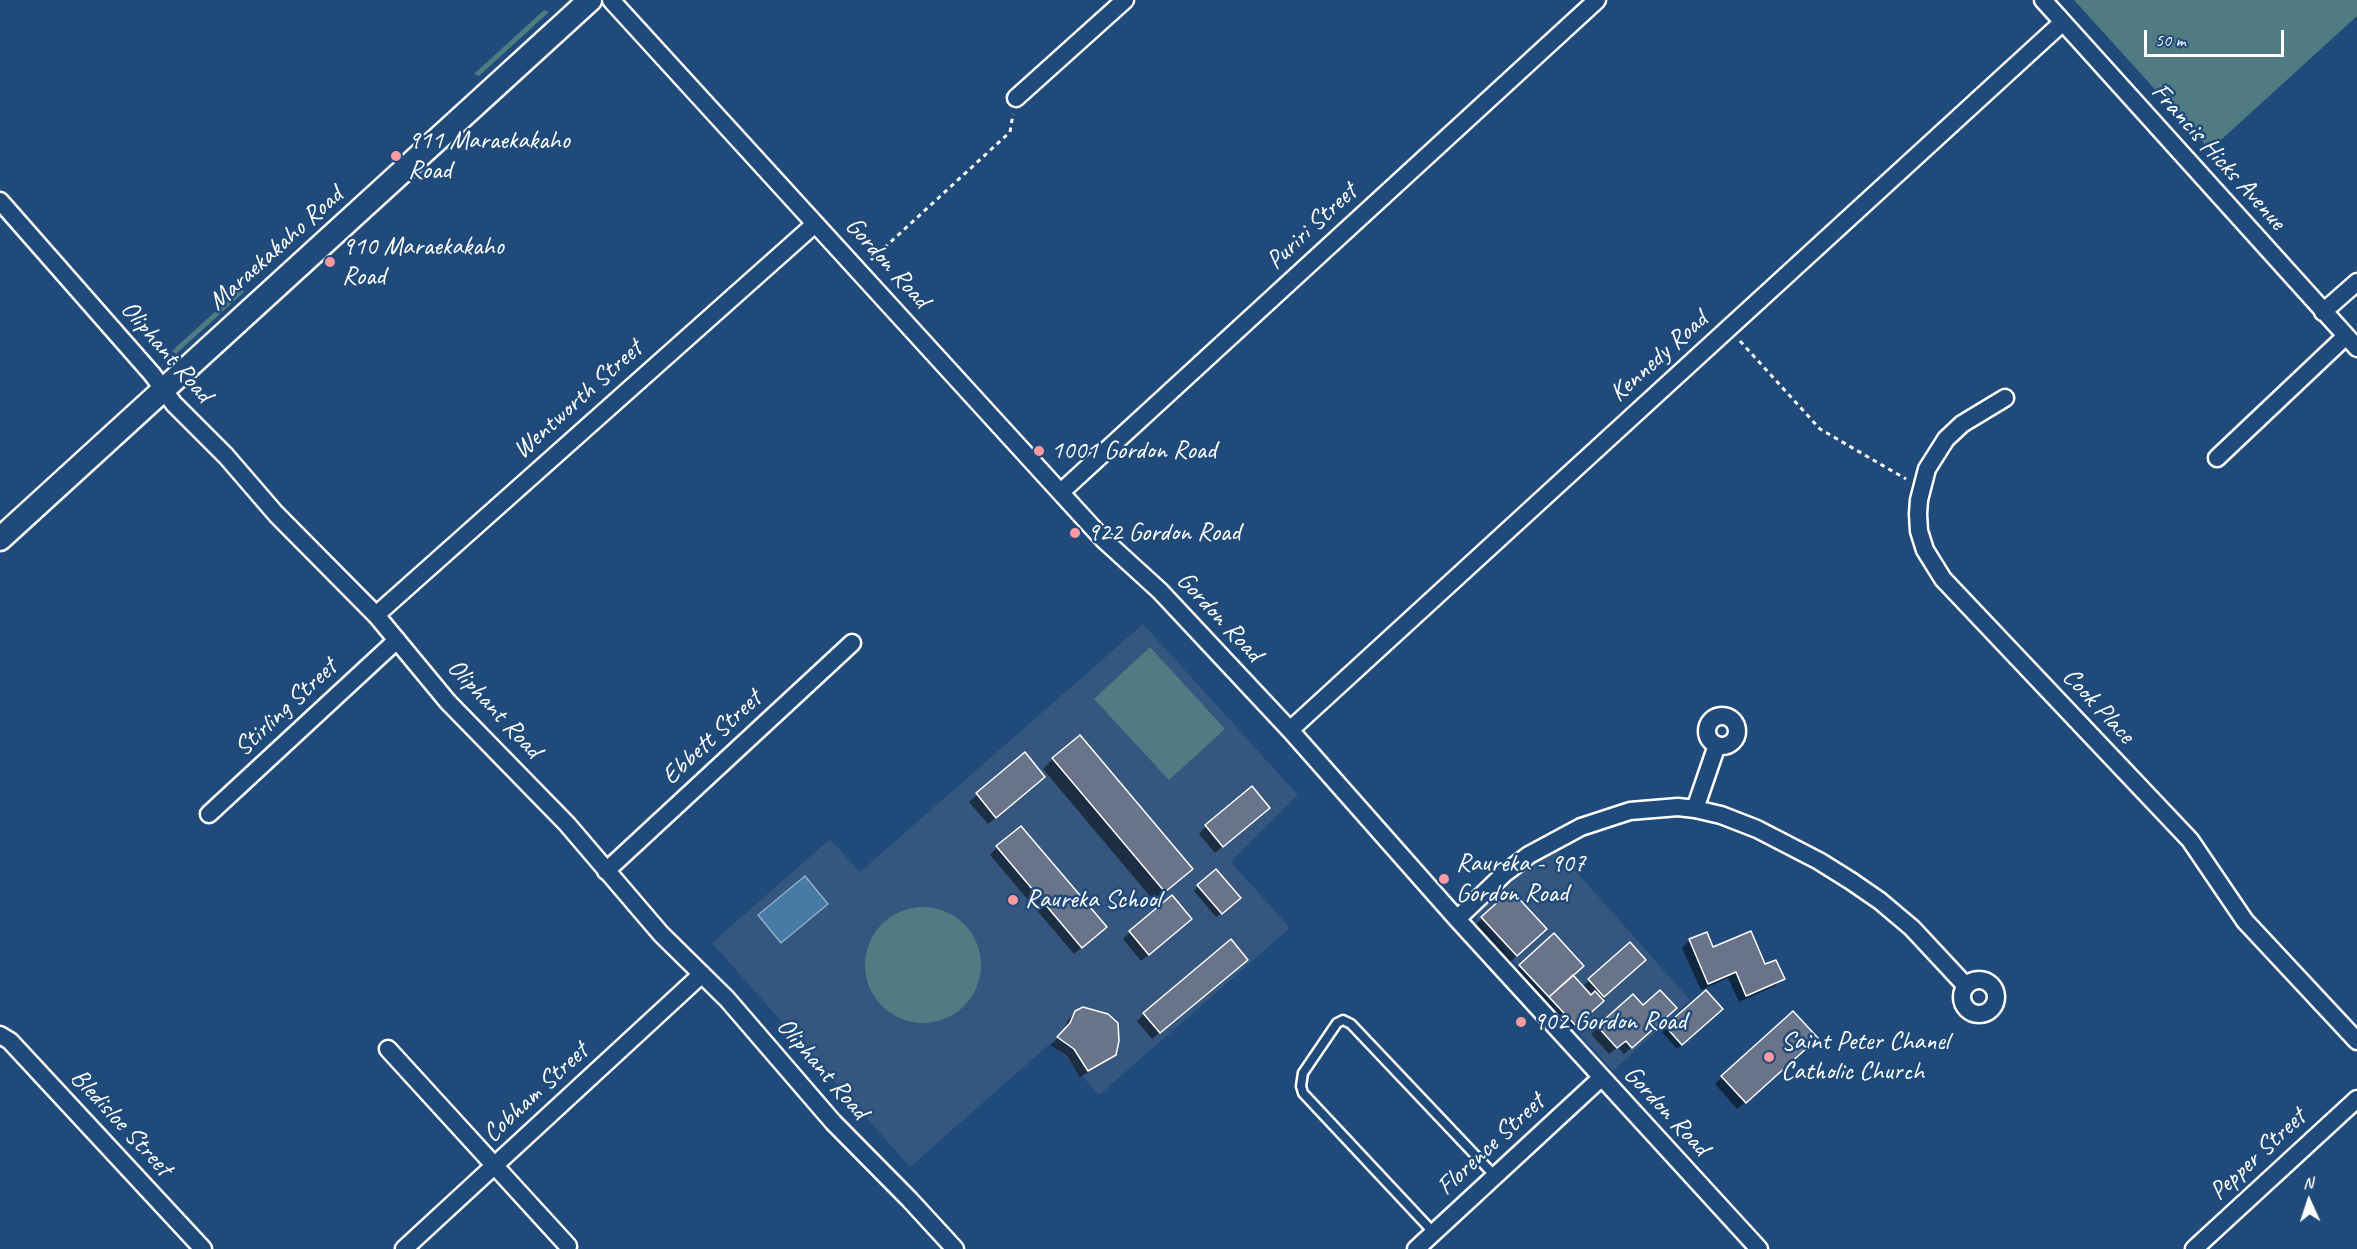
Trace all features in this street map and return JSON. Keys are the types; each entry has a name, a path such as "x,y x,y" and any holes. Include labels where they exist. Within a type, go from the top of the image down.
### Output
{"main road":[{"name":"Maraekakaho Road","path":"0,539 590,0"}],"street":[{"name":"Gordon Road","path":"611,0 1103,539 1160,591 1290,730 1457,919 1759,1249"},
{"path":"1016,98 1125,0"},
{"name":"Puriri Street","path":"1061,492 1597,0"},
{"name":"Francis Hicks Avenue","path":"2043,0 2352,342"},
{"name":"Kennedy Road","path":"1290,730 2063,22"},
{"name":"Oliphant Road","path":"0,201 165,390 174,404 226,456 276,514 376,615 448,702 567,824 661,934 759,1035 832,1122 910,1200 952,1248"},
{"name":"Wentworth Street","path":"376,615 815,224"},
{"path":"2323,312 2357,282"},
{"path":"2217,458 2352,342"},
{"name":"Cook Place","path":"2004,398 1962,424 1946,439 1927,470 1918,500 1920,531 1926,550 1942,579 2190,840 2246,921 2357,1041"},
{"name":"Stirling Street","path":"209,814 397,640"},
{"name":"Ebbett Street","path":"606,871 852,643"},
{"path":"1695,808 1717,745"},
{"path":"1457,919 1505,873 1529,855 1581,827 1630,811 1695,808 1721,815 1757,830 1819,861 1880,900 1912,928 1966,986"},
{"name":"Cobham Street","path":"404,1249 702,974"},
{"name":"Bledisloe Street","path":"0,1035 10,1041 203,1249"},
{"path":"388,1049 568,1246"},
{"name":"Florence Street","path":"1416,1249 1601,1077"},
{"name":"Pepper Street","path":"2194,1249 2357,1099"}],"lane":[{"path":"1434,1233 1303,1093 1301,1078 1303,1073 1337,1023 1343,1020 1352,1024 1495,1176"}],"path":[{"path":"859,271 1010,132 1016,98"},
{"path":"1728,328 1820,429 1902,478 1921,485"}],"shaded area":[{"name":"Raureka School","path":"1143,624 1298,795 1231,862 1290,928 1099,1095 1052,1042 910,1167 712,943 830,839 860,872"},
{"path":"1558,851 1690,1000 1613,1071 1477,920 1479,907 1520,872"},
{"path":"805,876 828,904 781,943 758,915"}],"green space":[{"path":"2074,0 2357,0 2357,16 2210,150"},
{"path":"544,10 549,12 479,76 474,74"},
{"path":"242,287 244,292 176,354 172,351"},
{"path":"1150,647 1225,729 1169,780 1094,699"},
{"path":"923,907 945,912 964,924 976,943 981,965 976,987 964,1006 945,1018 923,1023 901,1018 882,1006 870,987 865,965 870,943 882,924 901,912"}],"building":[{"path":"1080,735 1193,869 1165,892 1052,758"},
{"path":"1025,752 1045,777 996,818 976,793"},
{"path":"1252,786 1270,808 1223,847 1205,825"},
{"path":"1021,826 1107,927 1082,948 996,846"},
{"path":"1216,869 1241,898 1222,914 1197,885"},
{"path":"1511,890 1547,929 1517,956 1481,917"},
{"path":"1172,895 1192,919 1149,955 1129,931"},
{"path":"1751,931 1765,964 1776,960 1785,979 1746,996 1736,972 1708,984 1689,939 1707,932 1713,947"},
{"path":"1554,933 1584,966 1549,997 1519,965"},
{"path":"1231,939 1248,960 1160,1033 1143,1013"},
{"path":"1630,942 1646,960 1604,997 1588,979"},
{"path":"1573,975 1591,995 1595,991 1604,1001 1576,1026 1549,997"},
{"path":"1660,990 1677,1008 1632,1048 1626,1041 1617,1048 1597,1026 1633,994 1643,1005"},
{"path":"1706,990 1723,1009 1682,1045 1665,1026"},
{"path":"1083,1007 1108,1014 1118,1023 1119,1041 1116,1055 1088,1071 1074,1049 1057,1037 1070,1023 1075,1011"},
{"name":"Saint Peter Chanel Catholic Church","path":"1793,1011 1818,1038 1746,1103 1721,1076"}],"place":[{"name":"911 Maraekakaho Road","path":"396,156"},
{"name":"910 Maraekakaho Road","path":"330,262"},
{"name":"1001 Gordon Road","path":"1039,451"},
{"name":"922 Gordon Road","path":"1075,533"},
{"name":"Raureka - 907 Gordon Road","path":"1444,879"},
{"name":"Raureka School","path":"1013,900"},
{"name":"902 Gordon Road","path":"1521,1022"},
{"name":"Saint Peter Chanel Catholic Church","path":"1769,1057"}]}
